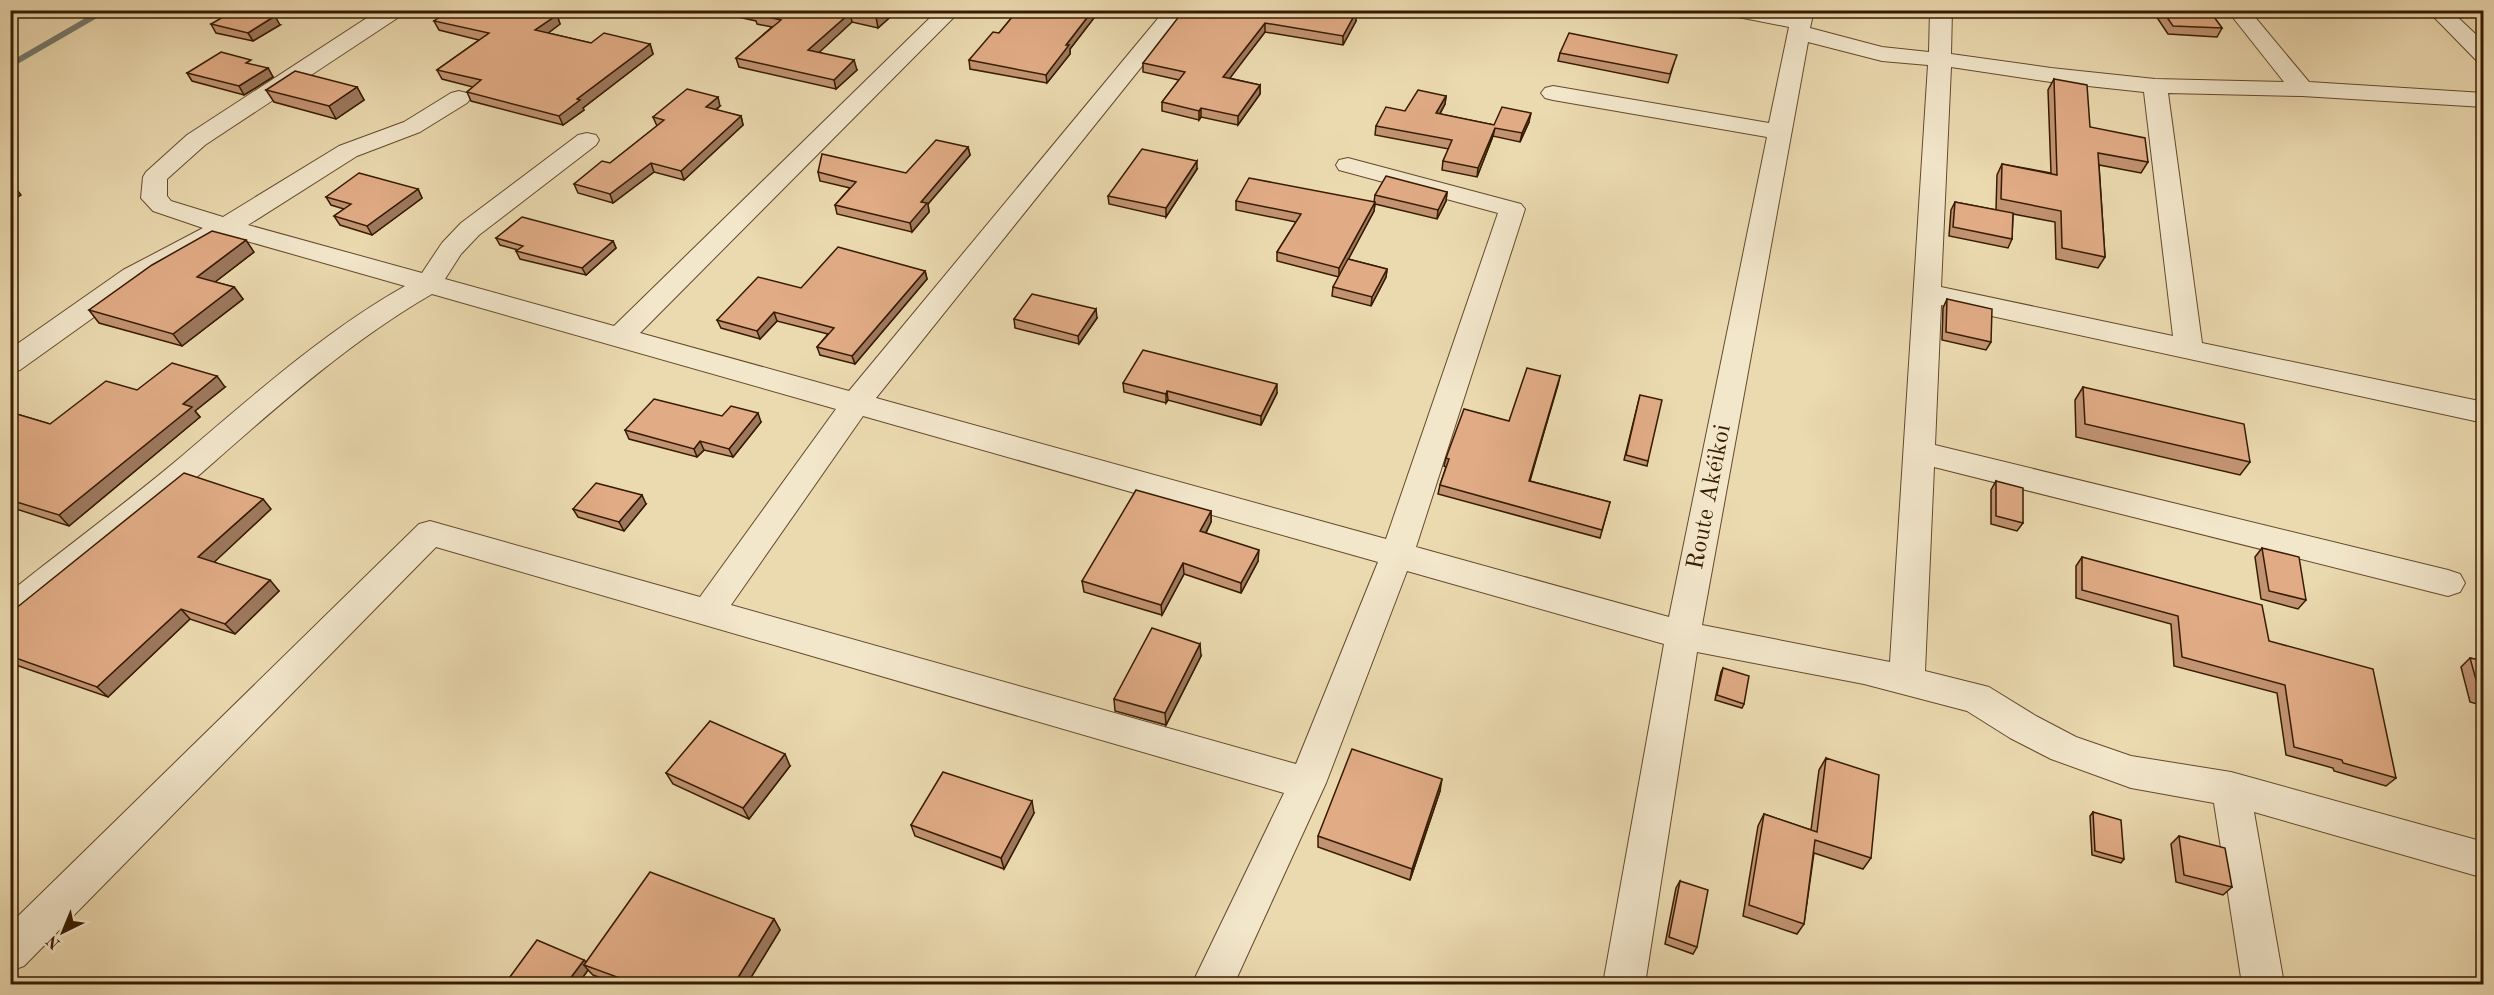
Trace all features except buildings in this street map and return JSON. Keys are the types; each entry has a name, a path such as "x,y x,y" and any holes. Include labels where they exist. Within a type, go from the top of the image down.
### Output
{"street":[{"path":"394,10 196,140 155,177 154,198 162,206 226,227 1683,635 1907,679 1976,698 2023,727 2064,748 2131,772 2231,789 2484,860"},
{"path":"620,338 951,10"},
{"path":"708,612 856,404 1177,10"},
{"path":"1733,10 1794,19 1846,46 1882,54 1940,59 2052,75 2155,86 2302,89 2484,100"},
{"path":"1907,679 1941,10"},
{"path":"2237,10 2302,89"},
{"path":"2437,10 2484,55"},
{"name":"Route Akéikoi","path":"1624,984 1683,635 1780,132 1794,19"},
{"path":"2155,86 2189,349"},
{"path":"1553,93 1780,132"},
{"path":"10,363 133,276 226,227 348,151 412,127 459,98"},
{"path":"10,611 186,469 254,409 387,308 429,284 451,249 470,229 587,140"},
{"path":"1213,984 1307,783 1397,555 1512,210 1348,165"},
{"path":"1928,292 2484,413"},
{"path":"1919,452 2448,583"},
{"path":"10,952 430,533 1307,783"},
{"path":"2231,789 2263,984"}],"waterway":[{"path":"10,65 105,10"}]}
